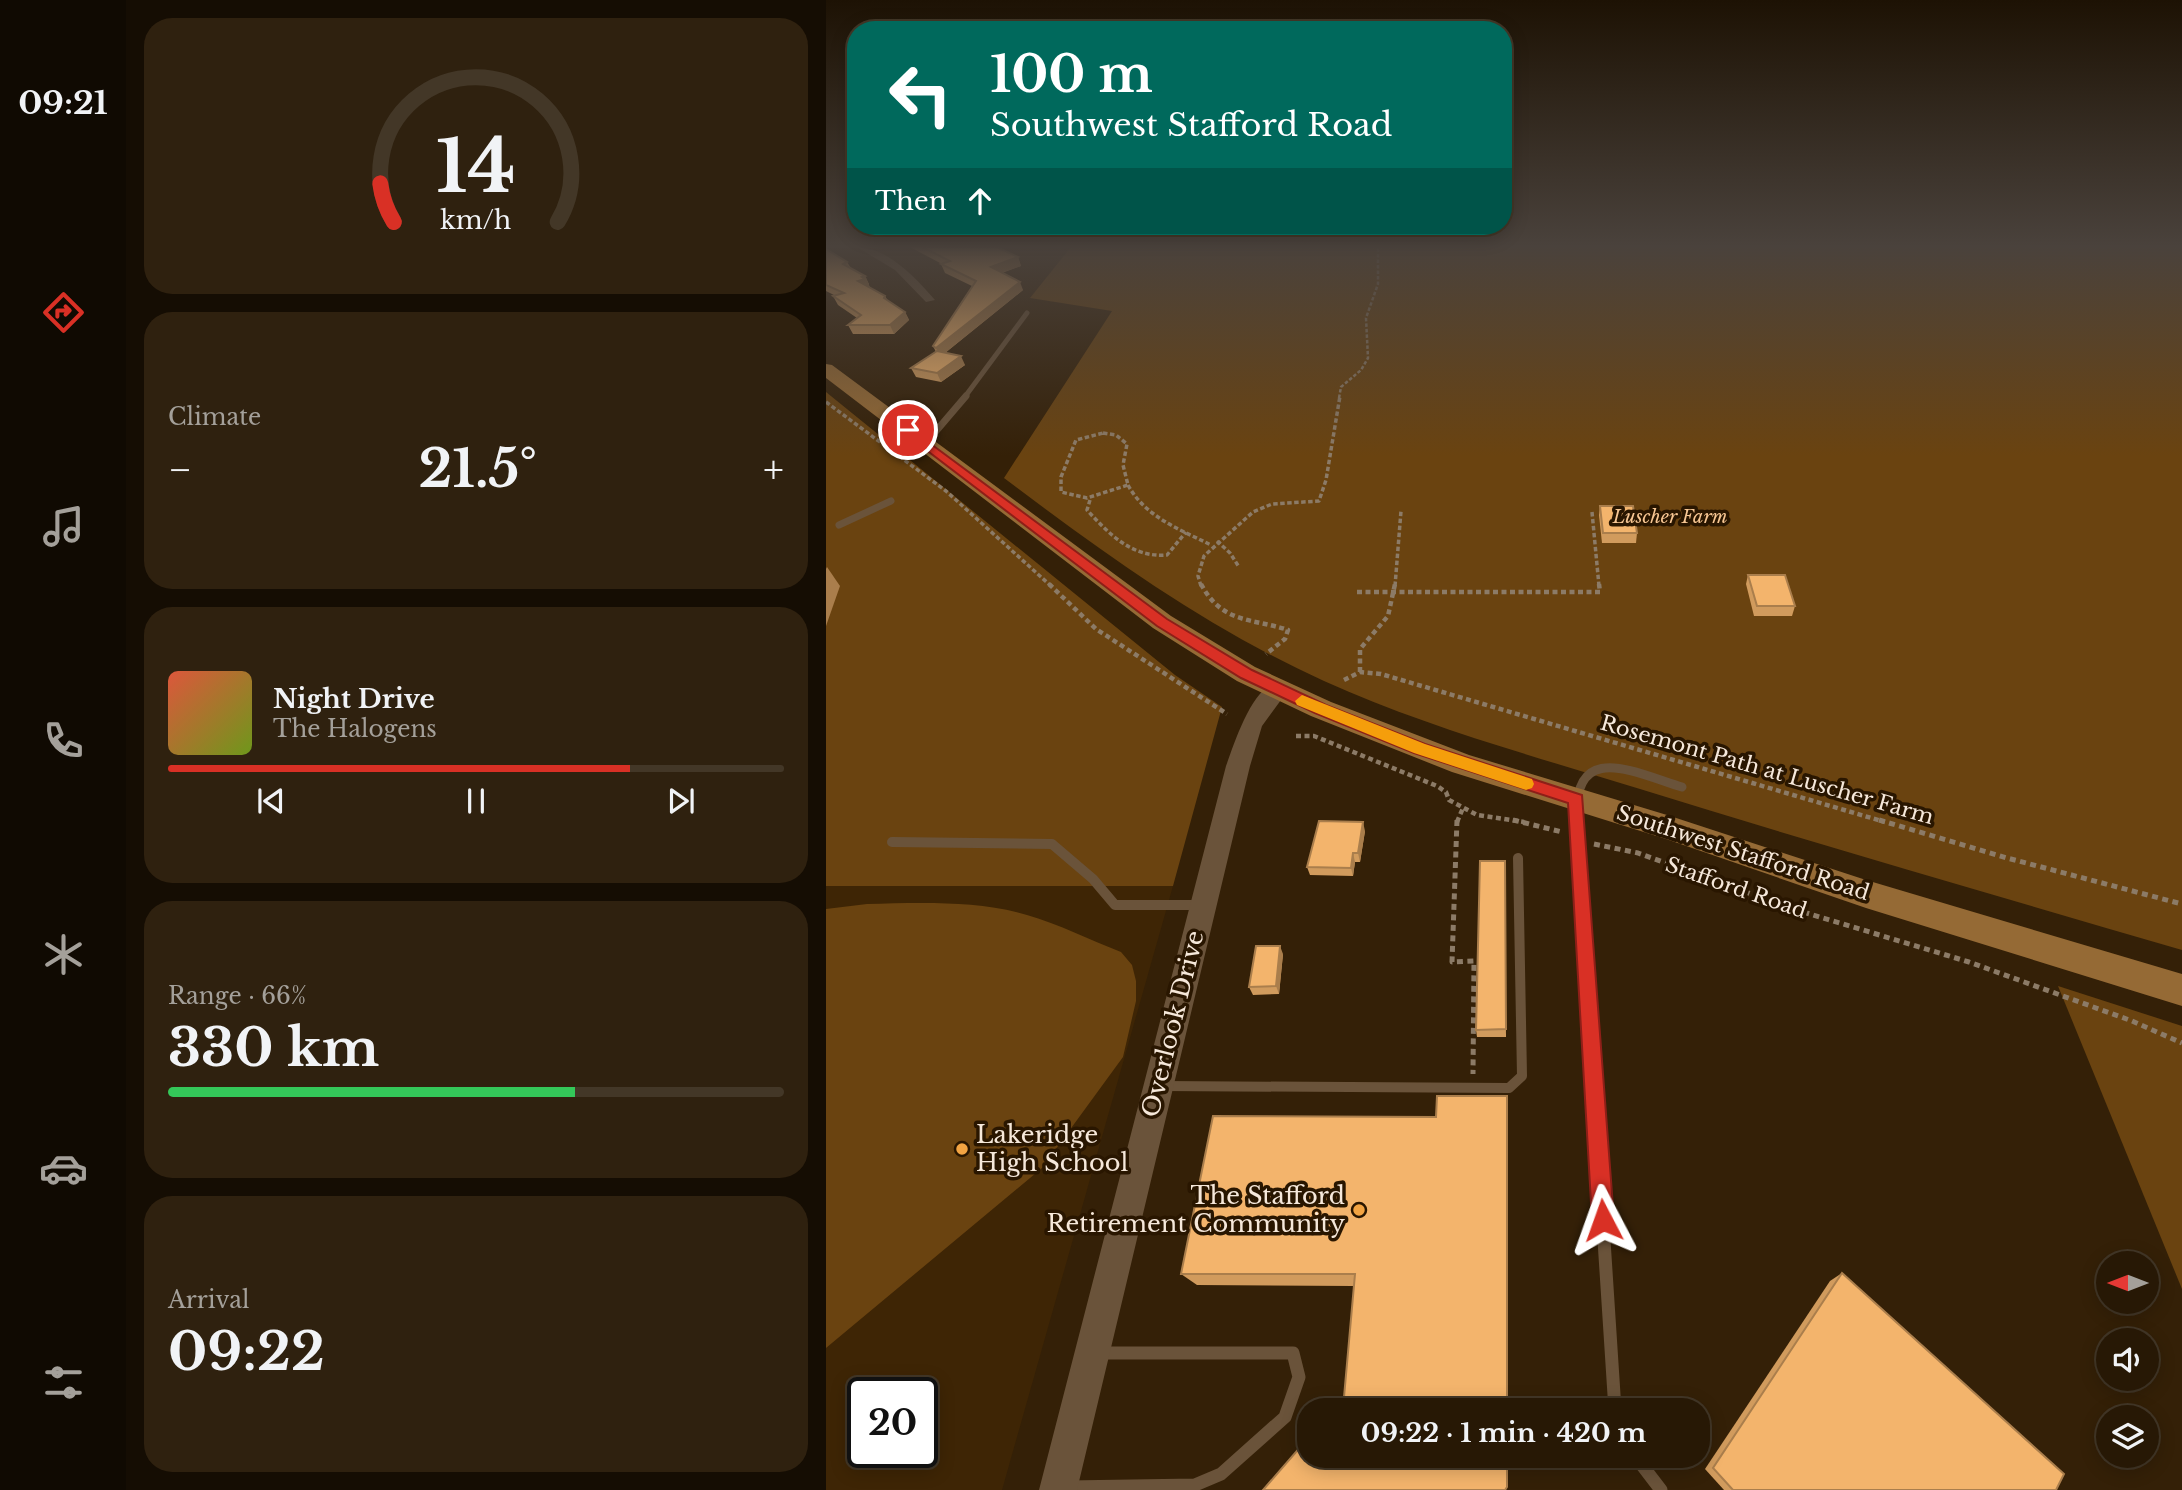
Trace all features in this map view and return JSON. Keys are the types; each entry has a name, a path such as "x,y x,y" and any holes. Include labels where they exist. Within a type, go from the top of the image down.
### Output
{"main road":[{"path":"826,369 925,444"},
{"name":"Southwest Stafford Road","path":"925,444 1162,622 1199,647 1278,690 1420,749 1866,894 2182,990"}],"street":[{"name":"Overlook Drive","path":"1059,1488 1202,905 1246,739 1252,723 1278,690"}],"lane":[{"path":"925,444 949,419 1024,317"},
{"path":"838,525 891,501"},
{"path":"1614,1398 1576,799 1584,778 1591,770 1605,768 1682,787"},
{"path":"892,842 1052,844 1093,879 1115,905 1202,905"},
{"path":"1158,1086 1509,1088 1522,1076 1518,858"},
{"path":"1059,1488 1195,1485 1222,1474 1285,1418 1299,1377 1293,1353 1092,1353"},
{"path":"1644,1468 1661,1490"}],"path":[{"path":"1266,654 1285,639 1288,630 1247,623 1213,601 1202,587 1198,571 1204,553 1211,545 1255,511 1278,504 1319,501 1326,480 1341,387 1362,370 1368,358 1367,317"},
{"path":"826,402 946,491 1007,544 1096,629 1227,714"},
{"path":"1129,485 1091,499 1066,495 1060,492 1059,487 1073,444 1083,436 1108,433 1127,444 1122,463 1129,485 1140,505 1211,545"},
{"path":"1091,499 1087,510 1107,531 1146,556 1167,555 1186,532"},
{"path":"1345,680 1360,672 1358,655 1362,644 1387,619 1401,511"},
{"path":"1357,592 1600,592 1592,512"},
{"path":"1216,541 1230,553 1239,567"},
{"name":"Rosemont Path at Luscher Farm","path":"1360,672 1381,674 2007,858 2182,904"},
{"name":"Stafford Road","path":"1296,736 1314,736 1437,786 1446,792 1449,800 1494,819 1538,824 1606,848 1638,853 1790,908 1969,962 2132,1021 2182,1043"},
{"path":"1463,808 1457,818 1452,962 1474,961 1473,1088"}],"shaded area":[{"name":"Lakeridge High School","path":"826,886 1173,886 1002,1490 826,1490"}],"green space":[{"name":"Luscher Farm","path":"1108,317 2182,317 2182,950 1775,830 1401,713 1324,681 1198,614 1119,562 1004,478"},
{"path":"826,392 1175,675 1222,707 1173,886 826,886"},
{"path":"927,903 988,907 1051,923 1121,952 1132,965 1136,981 1136,1001 1123,1057 1042,1168 826,1348 826,909 867,904"},
{"path":"2058,986 2182,1026 2182,1289"}],"building":[{"path":"859,317 900,317 890,325 848,325"},
{"path":"952,317 976,317 936,348 933,346"},
{"path":"937,351 961,356 937,373 911,368"},
{"path":"1600,506 1633,506 1637,533 1603,533"},
{"path":"1748,575 1785,575 1795,606 1757,606"},
{"path":"1319,821 1363,822 1358,853 1353,853 1351,868 1307,867"},
{"path":"1480,861 1505,861 1506,1029 1476,1030"},
{"path":"1256,946 1280,946 1276,986 1249,987"},
{"name":"The Stafford Retirement Community","path":"1437,1096 1507,1096 1507,1398 1343,1398 1355,1274 1181,1274 1213,1116 1436,1117"},
{"path":"1842,1273 2064,1474 2056,1490 1733,1490 1713,1468"},
{"path":"1297,1451 1297,1468 1507,1468 1505,1490 1263,1490"}],"slow traffic":[{"path":"1302,701 1420,749 1526,784"}],"place":[{"name":"Lakeridge High School","path":"962,1149"},
{"name":"The Stafford Retirement Community","path":"1359,1210"}],"route":[{"path":"908,430 1162,622 1246,674 1321,709 1420,749 1576,799 1603,1220"}]}
